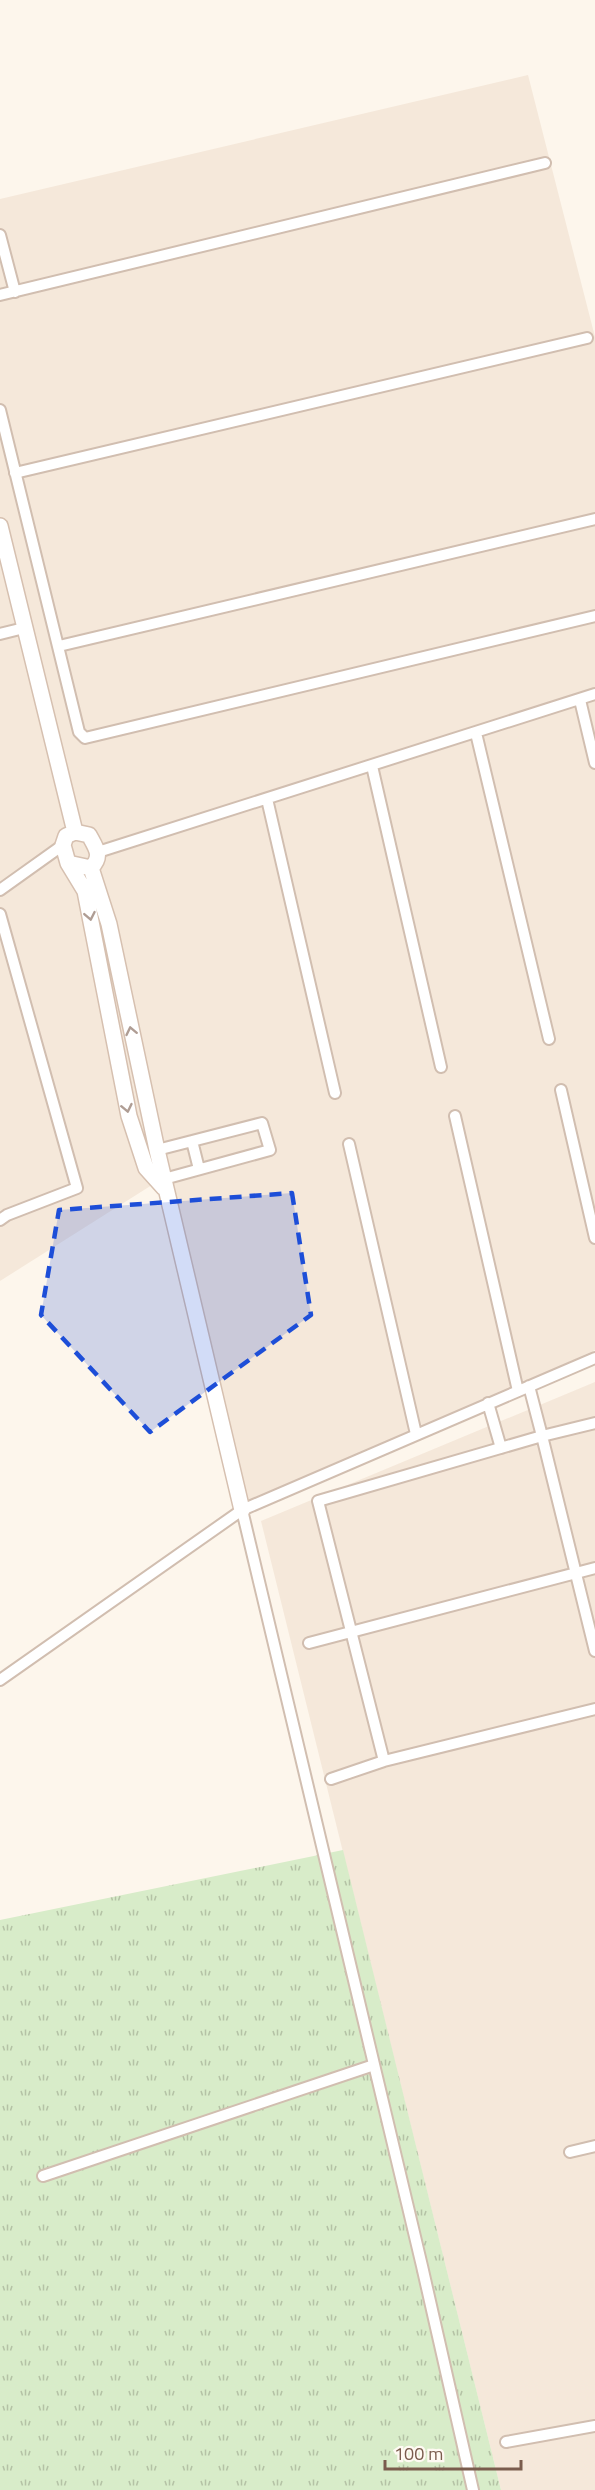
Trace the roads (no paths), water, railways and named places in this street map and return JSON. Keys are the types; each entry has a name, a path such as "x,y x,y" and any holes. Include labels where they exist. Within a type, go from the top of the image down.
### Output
{"street":[{"path":"0,296 545,163"},
{"path":"0,235 15,292"},
{"path":"15,473 587,338"},
{"path":"0,410 78,732 85,738 595,616"},
{"path":"59,646 595,519"},
{"path":"0,526 75,832"},
{"path":"0,634 24,628"},
{"path":"98,852 595,694"},
{"path":"580,700 595,763"},
{"path":"476,733 549,1039"},
{"path":"372,765 441,1066"},
{"path":"267,799 335,1093"},
{"path":"91,868 98,861 98,852 89,835 75,832 66,836 63,845 68,863 85,891 129,1116 146,1168 165,1185"},
{"path":"0,890 63,845"},
{"path":"68,863 91,868"},
{"path":"91,868 109,924 165,1185 473,2490"},
{"path":"0,914 77,1188 7,1215 0,1220"},
{"path":"561,1090 595,1238"},
{"path":"455,1116 518,1391"},
{"path":"157,1150 262,1123 270,1150 199,1169 165,1185"},
{"path":"192,1141 199,1169"},
{"path":"349,1144 416,1434"},
{"path":"0,1680 242,1510 595,1358"},
{"path":"529,1386 595,1651"},
{"path":"489,1403 501,1448"},
{"path":"384,1761 318,1501 542,1436 595,1423"},
{"path":"309,1643 595,1568"},
{"path":"331,1779 384,1761 595,1709"},
{"path":"43,2176 374,2065"},
{"path":"570,2152 595,2146"},
{"path":"506,2442 595,2426"}]}
